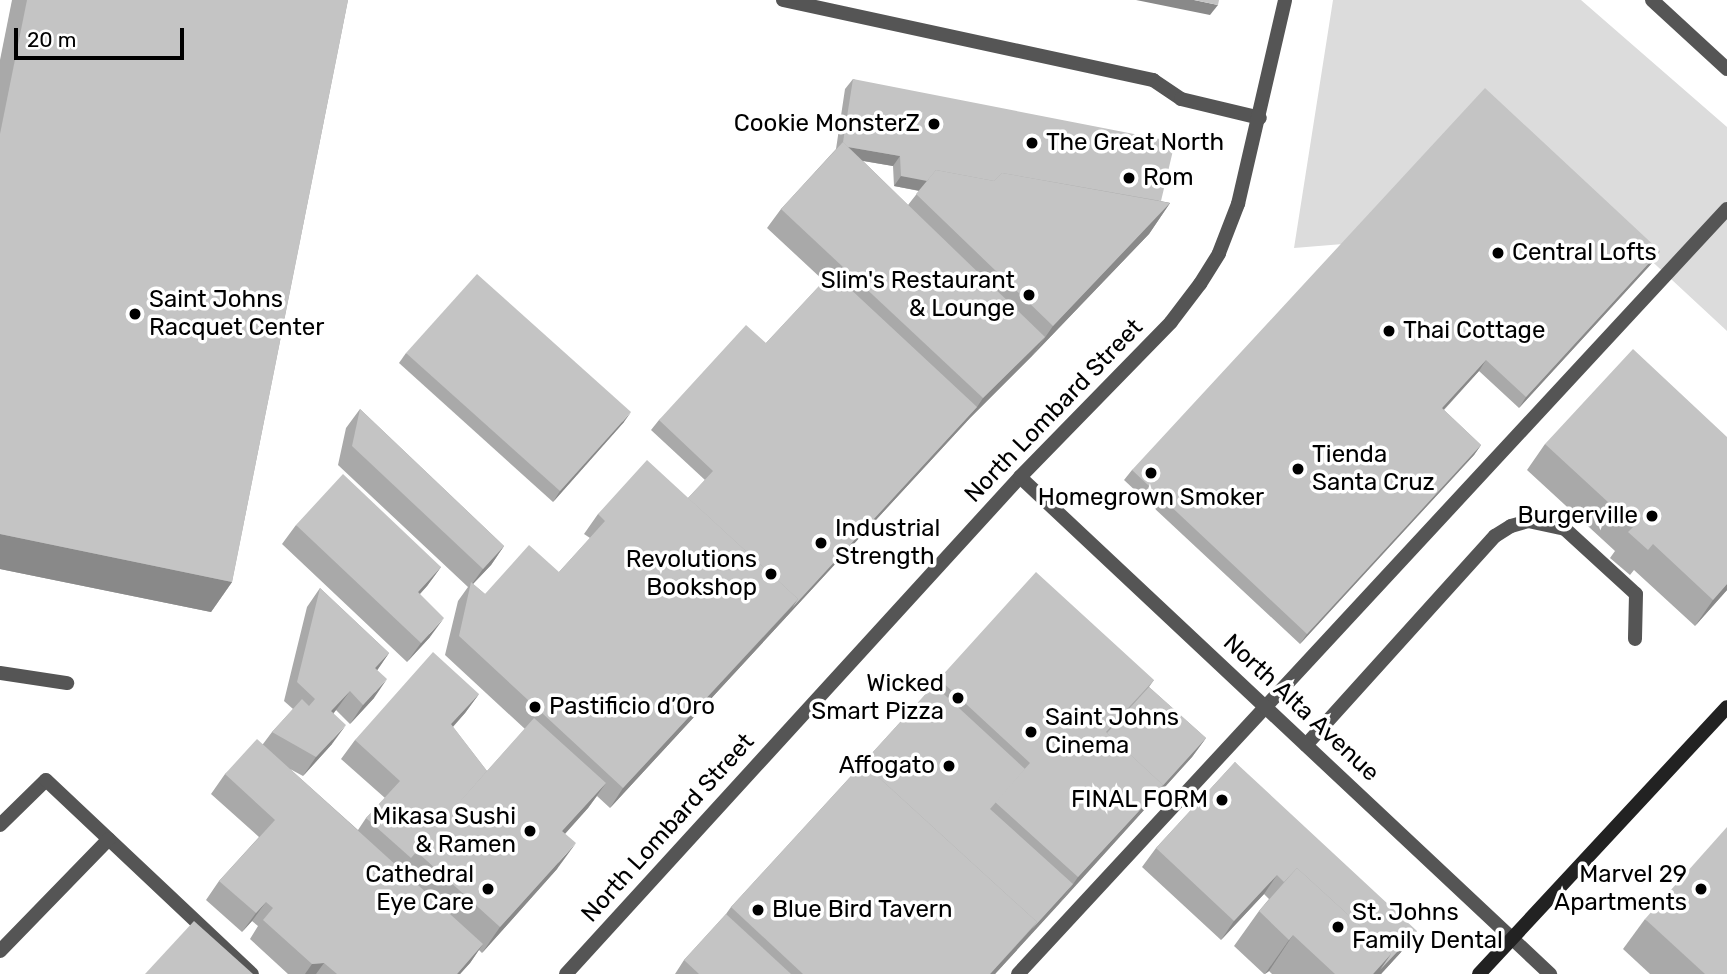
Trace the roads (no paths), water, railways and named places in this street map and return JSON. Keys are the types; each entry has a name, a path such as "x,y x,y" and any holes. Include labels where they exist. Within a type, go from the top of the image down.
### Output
{"main road":[{"path":"1479,974 1727,708"}],"street":[{"path":"783,0 1153,80 1181,99 1260,118"},
{"name":"North Lombard Street","path":"566,974 1020,477 1171,322 1200,284 1219,253 1238,204 1260,118 1285,0"},
{"path":"1651,0 1727,69"},
{"path":"1018,974 1727,209"},
{"name":"North Alta Avenue","path":"1020,477 1550,974"},
{"path":"1306,745 1495,536 1511,526 1547,523 1565,529 1636,594 1635,639"},
{"path":"0,673 67,683"},
{"path":"0,825 46,780 252,974"},
{"path":"0,951 108,839"}],"place":[{"name":"Cookie MonsterZ","path":"934,124"},
{"name":"The Great North","path":"1032,143"},
{"name":"Rom","path":"1129,178"},
{"name":"Central Lofts","path":"1498,253"},
{"name":"Slim's Restaurant & Lounge","path":"1029,295"},
{"name":"Saint Johns Racquet Center","path":"135,314"},
{"name":"Thai Cottage","path":"1389,331"},
{"name":"Tienda Santa Cruz","path":"1298,469"},
{"name":"Homegrown Smoker","path":"1151,473"},
{"name":"Burgerville","path":"1652,516"},
{"name":"Industrial Strength","path":"821,543"},
{"name":"Revolutions Bookshop","path":"771,574"},
{"name":"Wicked Smart Pizza","path":"958,698"},
{"name":"Pastificio d’Oro","path":"535,707"},
{"name":"Saint Johns Cinema","path":"1031,732"},
{"name":"Affogato","path":"949,766"},
{"name":"FINAL FORM","path":"1222,800"},
{"name":"Mikasa Sushi & Ramen","path":"530,831"},
{"name":"Cathedral Eye Care","path":"488,889"},
{"name":"Marvel 29 Apartments","path":"1701,889"},
{"name":"Blue Bird Tavern","path":"758,910"},
{"name":"St. Johns Family Dental","path":"1338,927"}]}
